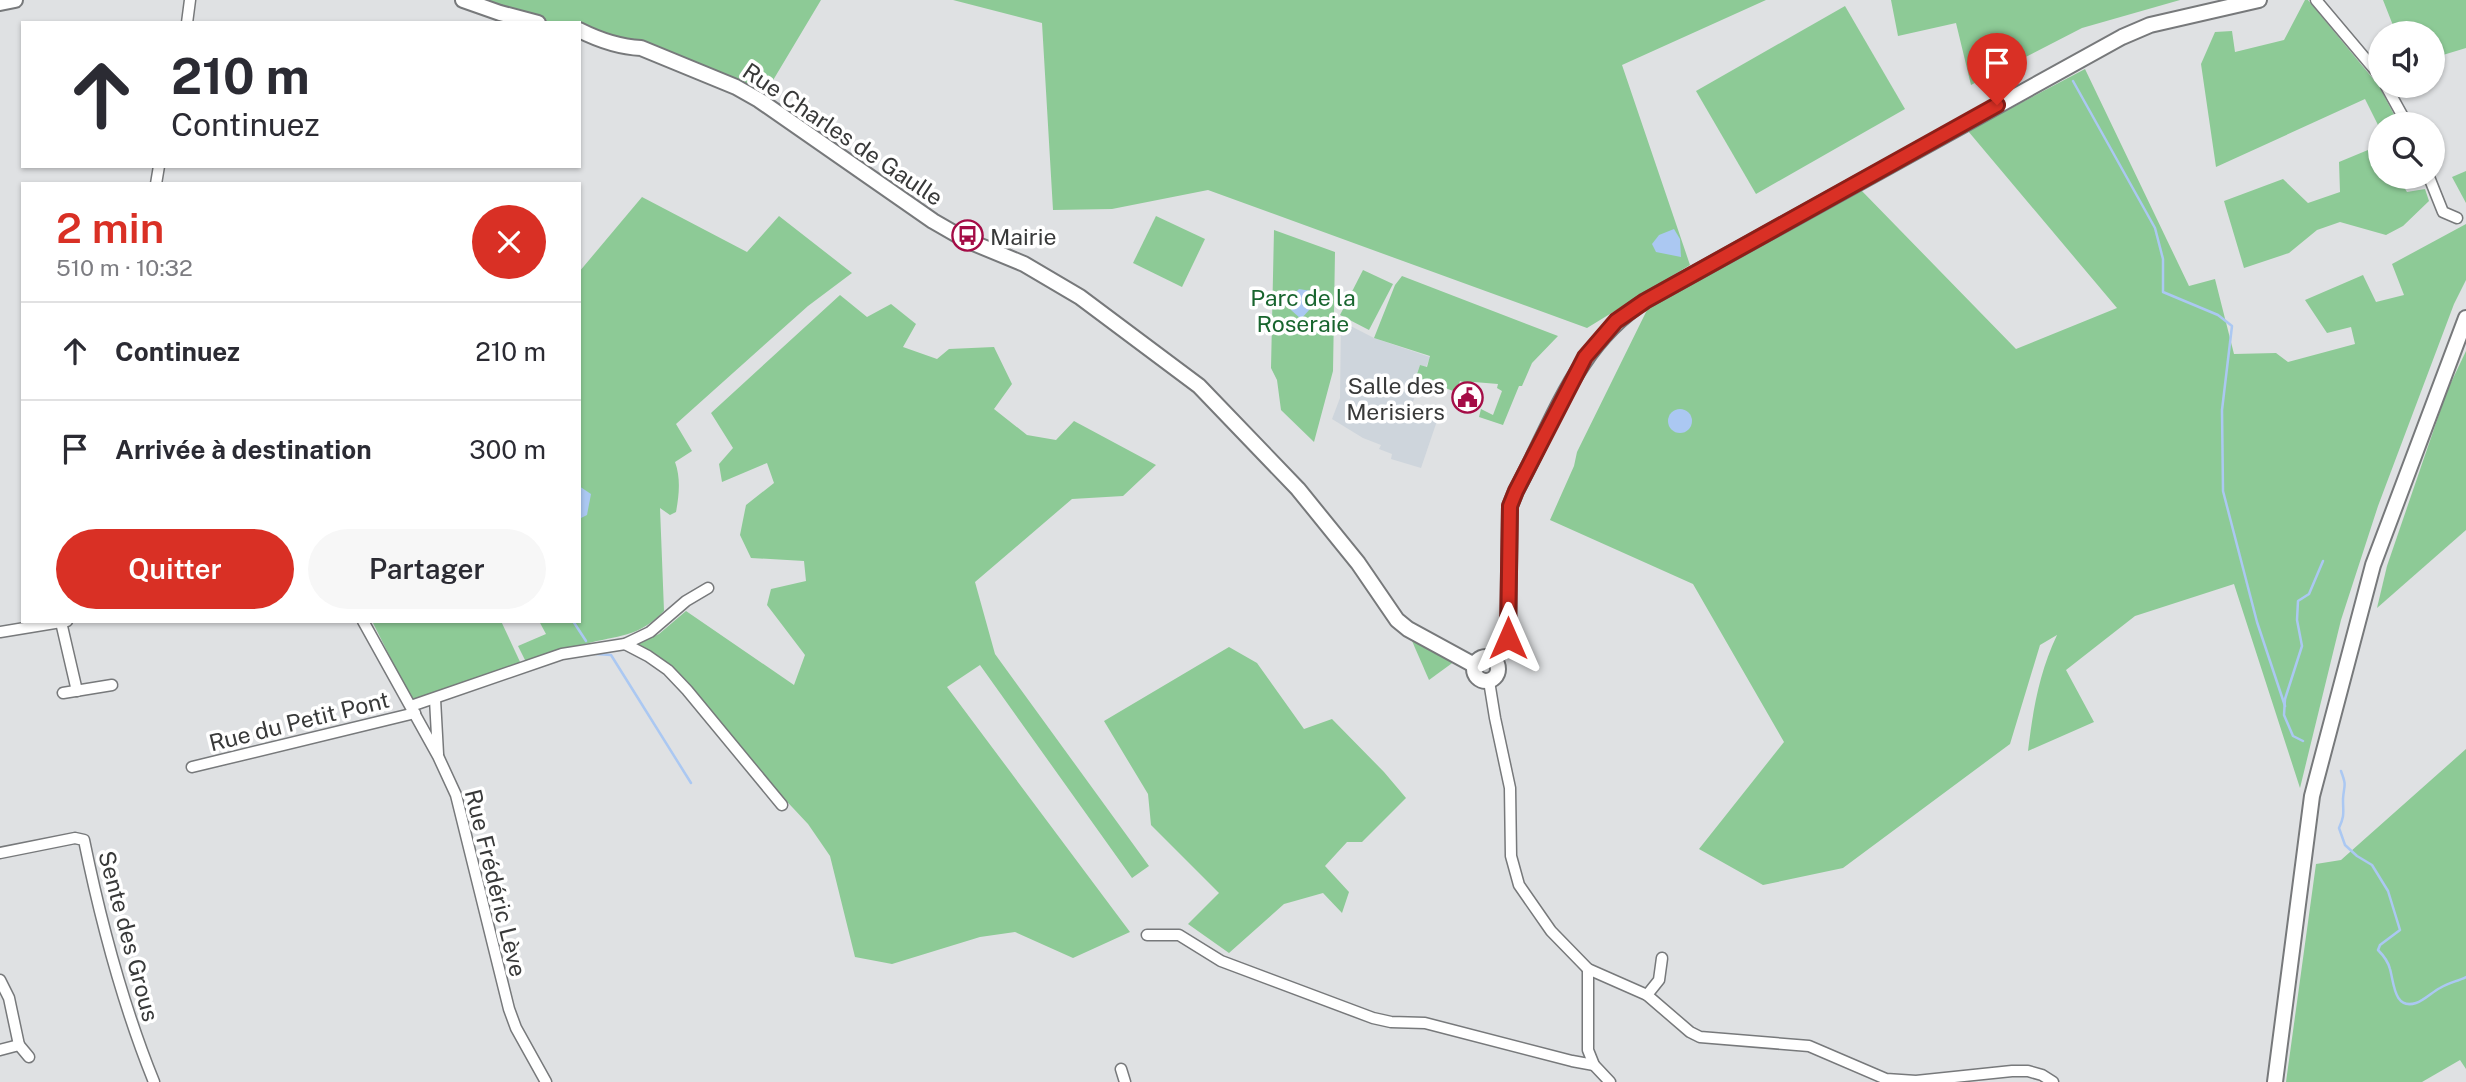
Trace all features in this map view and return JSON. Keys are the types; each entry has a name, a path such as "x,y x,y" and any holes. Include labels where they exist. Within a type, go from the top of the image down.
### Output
{"street":[{"path":"0,3 15,0"},
{"path":"187,21 190,0"},
{"path":"464,0 530,21"},
{"path":"1495,660 1508,638 1510,506 1585,357 1602,335 1625,313 2122,37 2150,25 2259,0"},
{"path":"2316,0 2368,62"},
{"name":"Rue Charles de Gaulle","path":"581,31 627,48 641,48 736,87 760,100 933,221 966,240 1034,270 1100,310 1199,386 1245,432 1332,531 1397,620 1408,629 1474,665"},
{"path":"2434,189 2443,212 2457,218"},
{"path":"2275,1082 2312,796 2373,565 2466,318"},
{"path":"625,644 650,632 686,601 708,589"},
{"path":"0,632 58,623"},
{"path":"64,623 78,691"},
{"name":"Rue Frédéric Lève","path":"364,623 438,756 456,795 509,1009 516,1028 545,1082"},
{"path":"625,644 668,670 782,805"},
{"name":"Rue du Petit Pont","path":"192,767 413,710 435,699 562,653 625,644"},
{"path":"1482,657 1495,660 1498,667 1497,674 1489,681 1477,678 1474,665 1482,657"},
{"path":"1489,681 1510,788 1511,856 1514,873 1544,922 1588,969 1647,995 1690,1032 1700,1037 1809,1046 1886,1079 1916,1081 2028,1071 2053,1082"},
{"path":"63,693 112,685"},
{"path":"435,699 438,756"},
{"name":"Sente des Grous","path":"0,853 75,838 84,840 108,949 153,1082"},
{"path":"1147,935 1179,935 1221,961 1373,1018 1391,1022 1425,1023 1594,1065"},
{"path":"1647,995 1659,980 1662,958"},
{"path":"1588,969 1588,1050 1594,1065 1610,1082"},
{"path":"0,980 9,998 19,1045 29,1057"},
{"path":"0,1050 19,1045"},
{"path":"1121,1069 1125,1082"}],"shaded area":[{"path":"1341,321 1374,338 1430,357 1426,367 1420,365 1416,376 1422,379 1412,404 1440,412 1421,468 1391,459 1392,454 1379,449 1381,445 1363,438 1332,419 1340,398"}],"green space":[{"path":"470,0 821,0 766,92 666,51 581,30 581,21 551,21 496,10"},
{"path":"953,0 1766,0 1622,65 1690,265 1587,328 1208,190 1112,209 1053,210 1042,23"},
{"path":"1891,0 2180,0 2082,28 1971,85 1956,23 1898,36"},
{"path":"2305,0 2308,0 2368,73 2368,98 2385,98 2393,112 2372,112 2365,99 2216,167 2201,64 2215,32 2232,31 2235,52 2284,40"},
{"path":"2383,0 2466,0 2466,48 2445,54 2445,21 2391,21"},
{"path":"1845,6 1905,109 1756,194 1696,91"},
{"path":"2085,69 2189,286 2215,279 2234,354 2276,353 2288,362 2355,344 2351,327 2327,333 2305,300 2363,275 2376,302 2404,295 2392,264 2466,224 2466,280 2454,304 2378,506 2341,620 2300,788 2234,584 2135,616 2066,670 2094,722 2028,751 2038,692 2057,635 2040,645 2010,744 1843,868 1763,885 1699,849 1784,742 1693,584 1550,520 1574,466 1577,452 1647,310 1732,259 1860,189 2016,349 2117,308 1968,131"},
{"path":"2368,150 2368,189 2405,189 2407,192 2425,189 2429,201 2403,226 2386,235 2340,222 2317,230 2289,253 2244,268 2224,201 2283,179 2308,203 2340,192 2339,162"},
{"path":"2466,171 2466,203 2452,177"},
{"path":"642,197 747,252 779,216 852,273 808,306 676,424 692,451 675,462 679,487 676,512 670,515 660,508 664,611 636,631 578,646 528,666 518,646 546,634 540,623 581,623 581,270"},
{"path":"1156,216 1205,239 1182,287 1133,263"},
{"name":"Parc de la Roseraie","path":"1274,230 1335,252 1333,371 1314,442 1281,410 1277,380 1271,368"},
{"path":"1363,270 1393,284 1369,330 1340,315"},
{"path":"1402,276 1558,336 1532,363 1503,425 1479,417 1481,409 1493,415 1502,391 1497,388 1498,384 1469,384 1460,381 1456,392 1416,377 1420,365 1427,367 1430,356 1374,338 1395,285"},
{"path":"840,295 867,317 891,304 916,324 903,347 937,359 949,349 994,347 1012,384 994,409 1027,435 1056,440 1074,421 1156,465 1123,496 1072,499 975,582 995,654 1149,866 1132,878 980,665 947,687 1130,932 1073,958 1015,932 980,937 892,964 855,957 830,856 808,824 778,792 687,681 668,664 637,644 659,634 686,611 794,685 805,655 767,605 771,589 806,581 804,561 751,558 740,535 746,505 774,483 767,463 722,482 719,464 733,448 711,413"},
{"path":"2466,351 2466,530 2377,608 2387,566 2447,391"},
{"path":"373,623 502,623 521,664 412,701"},
{"path":"1409,634 1455,661 1429,680"},
{"path":"1229,647 1257,663 1304,729 1332,719 1406,798 1362,842 1347,842 1325,866 1349,892 1342,913 1323,893 1284,904 1229,953 1188,924 1219,893 1151,825 1148,794 1104,721"},
{"path":"2466,749 2466,1069 2460,1060 2422,1082 2286,1082 2316,864 2341,860"}],"water":[{"path":"1674,229 1680,239 1681,257 1656,252 1652,244 1659,235"},
{"path":"1299,289 1311,291 1310,309 1301,319 1291,310 1291,297"},
{"path":"1680,409 1688,413 1692,421 1688,429 1680,433 1672,429 1668,421 1672,413"},
{"path":"581,487 591,494 587,515 581,518"}],"waterway":[{"path":"2073,81 2155,228 2163,259 2163,292 2218,315 2232,326 2222,410 2223,491 2257,622 2285,706"},
{"path":"2303,741 2293,736 2284,715 2285,699 2302,646 2297,620 2298,601 2309,594 2323,561"},
{"path":"574,623 586,641"},
{"path":"596,654 611,655 691,783"},
{"path":"2341,771 2345,785 2343,817 2339,828 2345,845 2372,865 2388,891 2400,930 2380,945 2378,950 2388,964 2399,999 2403,1003 2416,1003 2443,986 2466,977"}],"place":[{"name":"Mairie","path":"967,236"},
{"name":"Salle des Merisiers","path":"1468,398"}],"route":[{"path":"1508,638 1510,506 1585,357 1602,335 1625,313 1645,301 1997,105"}]}
